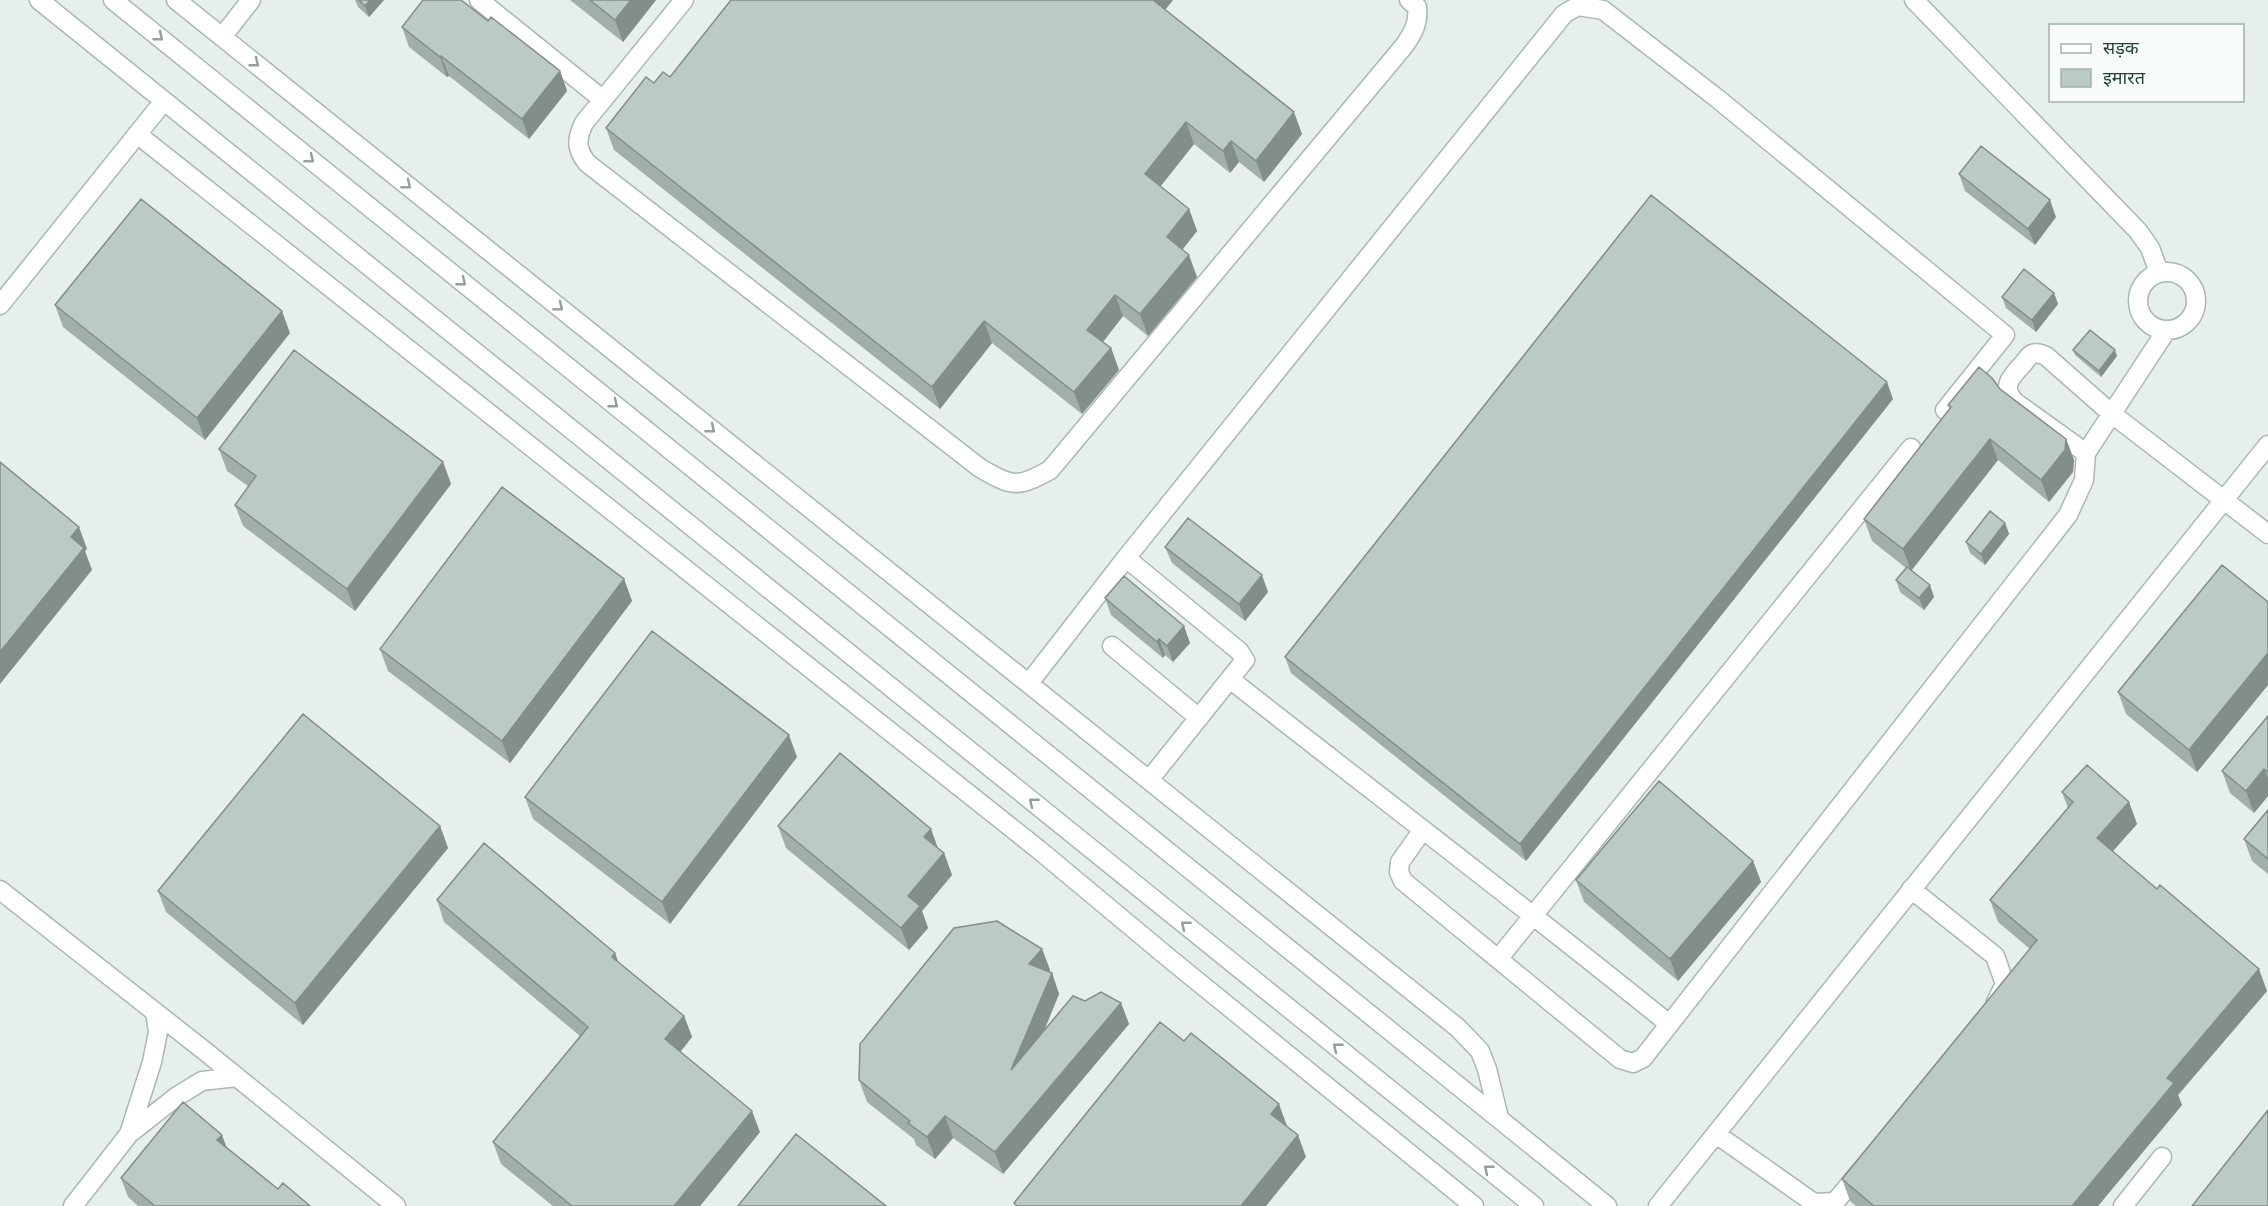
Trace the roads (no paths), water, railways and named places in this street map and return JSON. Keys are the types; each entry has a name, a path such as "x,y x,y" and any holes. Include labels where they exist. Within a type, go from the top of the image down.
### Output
{"street":[{"path":"39,0 1534,1206"},
{"path":"113,0 1607,1206"},
{"path":"177,0 1458,1028 1480,1051 1487,1069 1499,1118"},
{"path":"222,37 251,0"},
{"path":"479,0 602,99"},
{"path":"684,0 584,123 578,134 577,144 580,154 587,163 980,468 1006,483 1028,482 1050,470 1404,46 1414,31 1418,17 1417,7 1409,0"},
{"path":"1914,0 2138,231 2150,248 2160,272"},
{"path":"1029,683 1126,558 1563,14 1578,6 1604,10 1718,99 2031,355"},
{"path":"0,305 164,101"},
{"path":"137,134 1029,841 1170,959 1474,1206"},
{"path":"2160,272 2176,272 2190,282 2197,298 2194,315 2182,327 2166,331 2150,326 2139,312 2137,295 2145,280 2160,272"},
{"path":"1422,831 1400,862 1399,872 1403,881 1620,1059 1633,1063 1642,1059 2068,515 2084,480 2086,453 2166,331"},
{"path":"1945,410 2005,335"},
{"path":"2086,453 2015,402 2009,395 2008,386 2011,377 2031,355 2038,353 2046,356 2112,414 2268,534"},
{"path":"1663,1204 1911,889 2268,445"},
{"path":"1498,959 1911,448"},
{"path":"1126,558 1239,651 1245,660 1149,780"},
{"path":"1112,646 1199,718"},
{"path":"1231,680 1422,831 1533,914 1670,1024"},
{"path":"1911,889 1995,956 2005,984 1998,1000 1983,1018"},
{"path":"0,890 396,1206"},
{"path":"129,1134 152,1062 158,1032 155,1012"},
{"path":"73,1206 129,1134 176,1097 202,1081 237,1077"},
{"path":"1716,1134 1814,1203 1837,1204 1871,1158"},
{"path":"2123,1206 2162,1157"}]}
